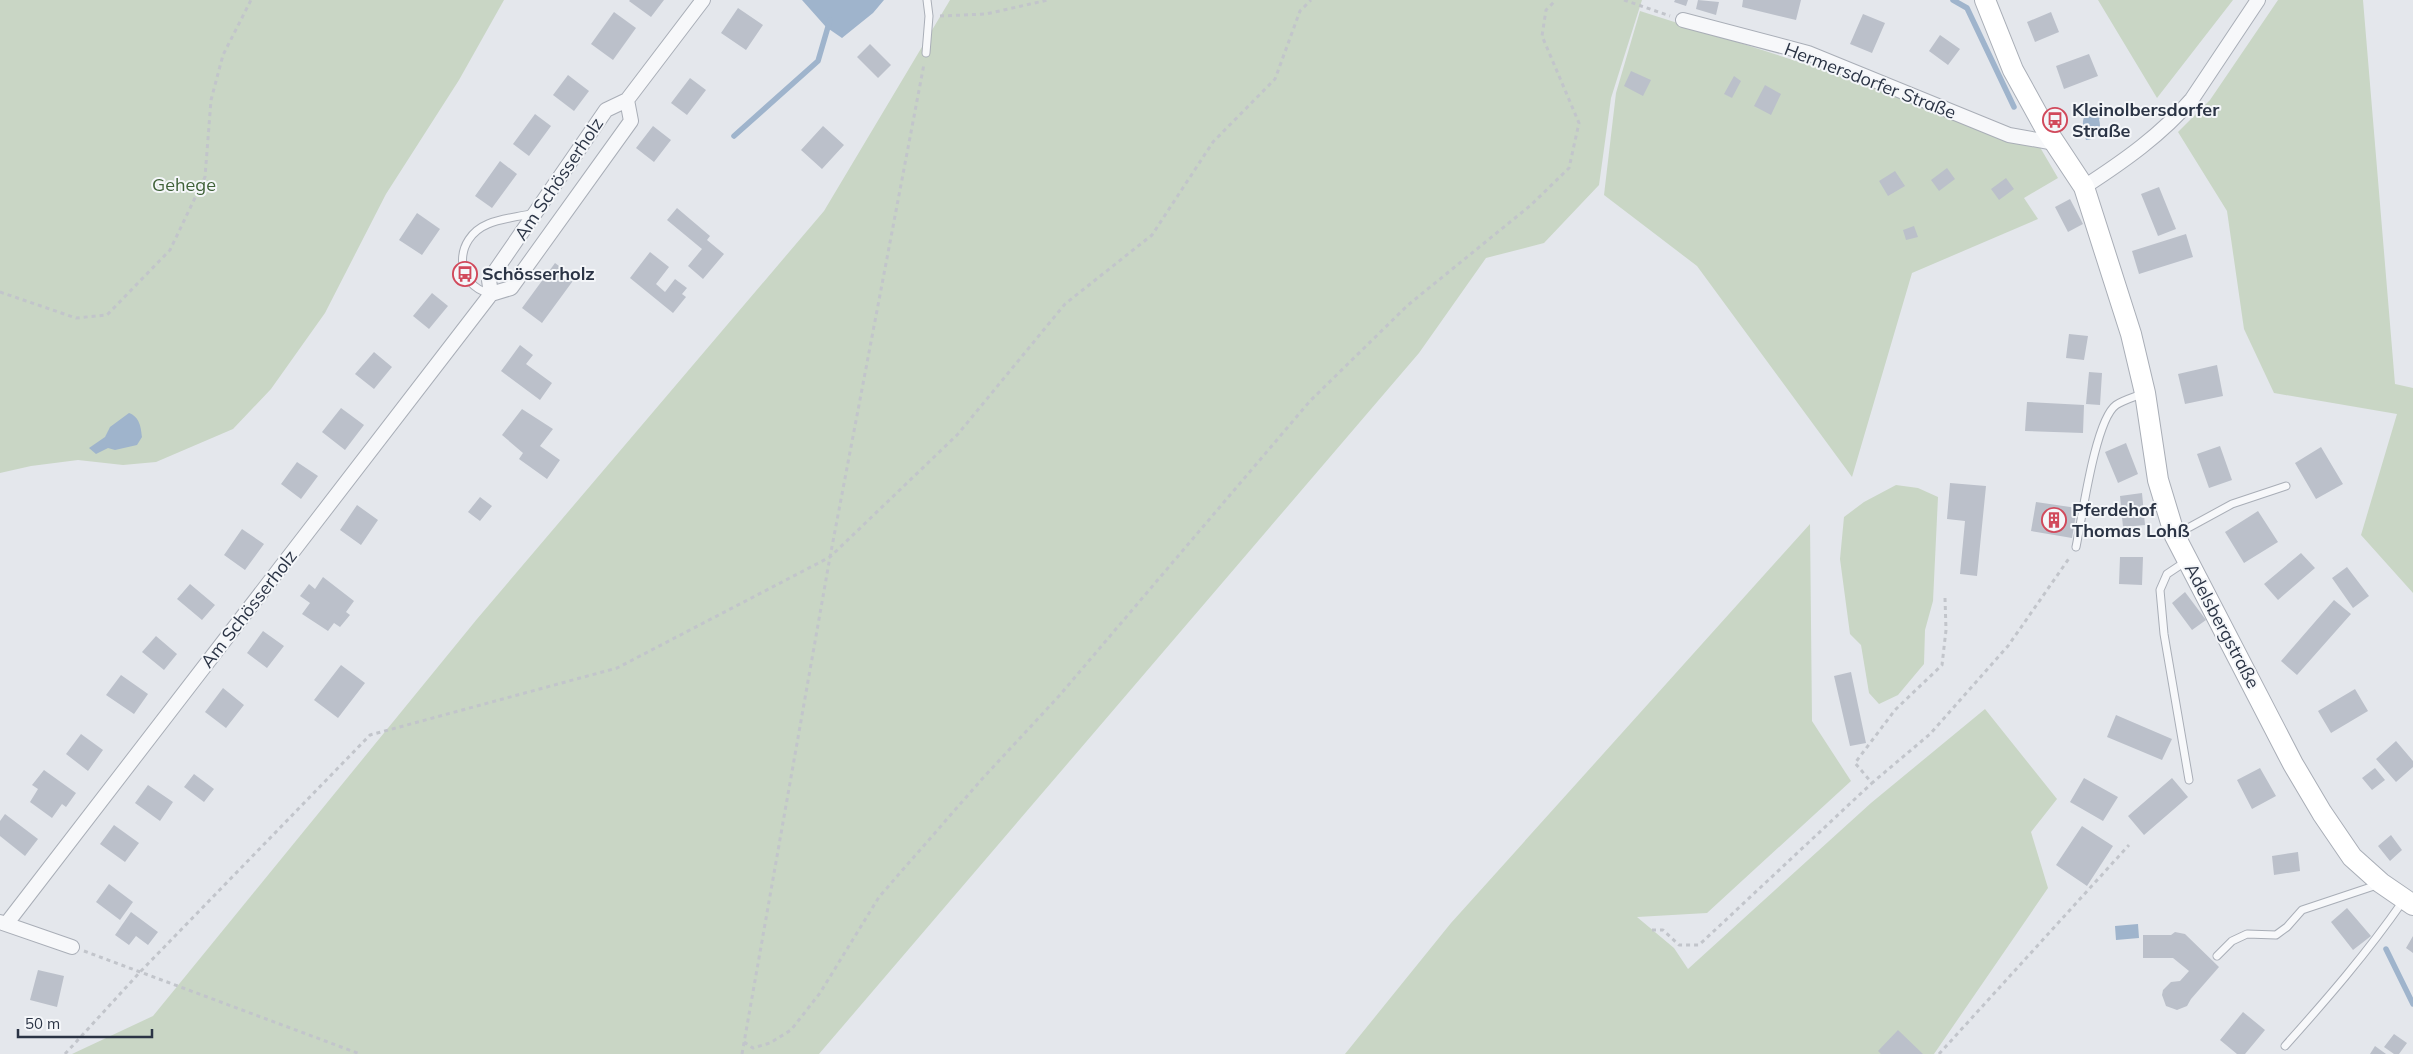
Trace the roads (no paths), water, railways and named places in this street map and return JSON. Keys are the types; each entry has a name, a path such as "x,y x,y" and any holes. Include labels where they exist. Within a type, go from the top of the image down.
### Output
{"street":[{"name":"Am Schösserholz","path":"492,294 489,280 606,110 627,100 703,0"},
{"path":"1985,0 2013,70 2084,187 2138,151 2180,113 2192,99 2258,0"},
{"name":"Hermersdorfer Straße","path":"1683,20 1808,53 2010,136 2056,143"},
{"name":"Am Schösserholz","path":"72,947 3,922 492,294 511,288 631,121 627,100"},
{"name":"Adelsbergstraße","path":"2084,187 2131,334 2144,392 2158,480 2175,536 2293,764 2322,813 2352,857 2381,883 2408,902"}],"lane":[{"path":"926,53 929,16 927,0"},
{"path":"492,294 478,291 465,274 462,257 470,236 488,224 536,213"},
{"path":"2076,547 2096,448 2108,414 2115,406 2144,392"},
{"path":"2175,536 2232,504 2286,486"},
{"path":"2187,560 2167,574 2160,590 2164,634 2189,780"},
{"path":"2217,956 2232,941 2247,934 2276,935 2287,927 2302,910 2381,883"},
{"path":"2285,1046 2349,974 2408,902"}],"water":[{"path":"802,0 884,0 873,13 842,38 826,27"},
{"path":"2096,108 2100,109 2103,114 2099,119 2100,127 2094,138 2086,140 2083,130 2084,117"},
{"path":"129,413 136,417 140,427 142,437 137,445 115,450 108,448 96,454 89,448 105,437 110,427"},
{"path":"2138,924 2139,938 2116,940 2115,926"}],"waterway":[{"path":"1953,0 1967,8 2014,107"},
{"path":"734,136 818,61 830,20"},
{"path":"2386,949 2413,1004"}],"place":[{"name":"Kleinolbersdorfer Straße","path":"2055,120"},
{"name":"Schösserholz","path":"465,274"},
{"name":"Pferdehof Thomas Lohß","path":"2054,520"}],"park label":[{"name":"Gehege","path":"184,185"}]}
